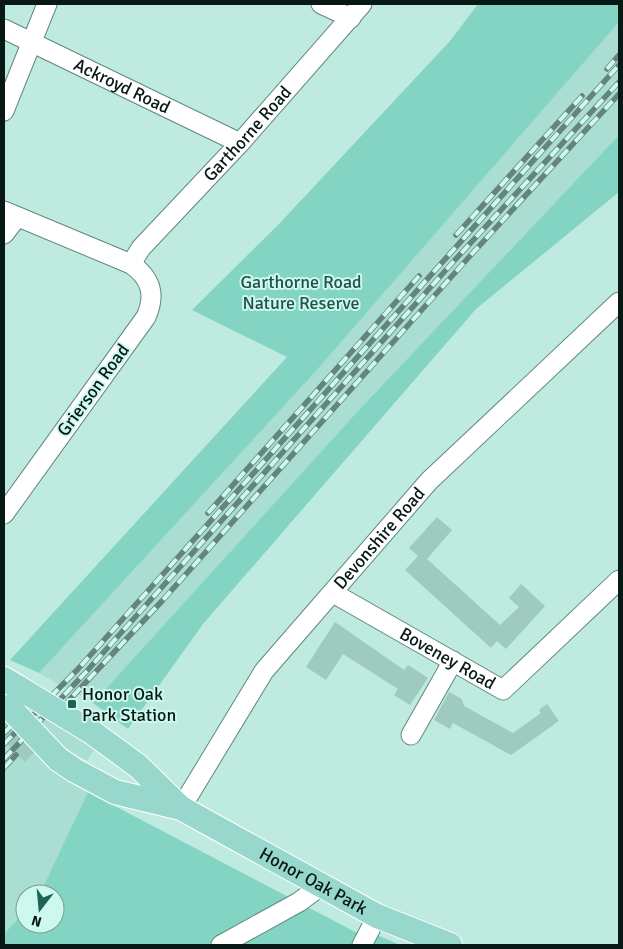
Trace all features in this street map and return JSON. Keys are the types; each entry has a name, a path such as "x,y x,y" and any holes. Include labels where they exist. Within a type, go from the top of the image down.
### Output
{"main road":[{"name":"Honor Oak Park","path":"9,694 93,733 138,766 181,808"},
{"name":"Honor Oak Park","path":"9,694 58,759 74,770 115,792 181,808 377,916 450,945"}],"street":[{"path":"4,111 47,4"},
{"path":"321,4 357,11"},
{"name":"Garthorne Road","path":"132,264 148,241 240,143 357,11"},
{"name":"Ackroyd Road","path":"4,29 240,143"},
{"path":"4,234 10,214 132,264"},
{"name":"Grierson Road","path":"4,514 146,317 150,308 151,288 142,271 132,264"},
{"name":"Devonshire Road","path":"181,808 264,671 429,481 619,302"},
{"name":"Boveney Road","path":"333,593 504,690 619,580"},
{"path":"412,735 453,661"},
{"path":"221,945 299,902 322,885"},
{"path":"362,945 377,916"}],"shaded area":[{"path":"619,22 619,135 358,411 93,703 39,673 316,371"},
{"path":"14,699 96,746 87,761 50,739"},
{"path":"4,716 88,792 46,884 15,884 15,922 4,934"}],"green space":[{"name":"Garthorne Road Nature Reserve","path":"478,4 619,4 619,22 316,371 39,673 10,660 287,357 192,310 279,224 450,41"},
{"path":"619,135 619,192 476,309 203,624 128,729 93,703 358,411"},
{"path":"88,792 361,935 356,945 4,945 4,934 15,922 15,934 65,934 65,884 45,884"},
{"path":"377,935 400,945 373,945"}],"building":[{"path":"437,517 452,530 427,559 500,625 519,607 509,598 521,584 545,606 506,649 497,641 491,648 405,570 418,556 409,548"},
{"path":"335,622 404,670 408,665 428,678 410,705 394,695 398,689 343,654 326,680 306,667"},
{"path":"449,692 462,699 464,706 513,733 541,713 539,710 547,704 559,721 511,755 453,723 450,729 434,720"},
{"path":"4,718 38,748 25,762 4,741"}],"railway":[{"path":"607,69 619,55"},
{"path":"4,744 78,669 619,65"},
{"path":"4,759 86,672 454,261 619,82"},
{"path":"58,712 162,601 469,257 619,94"},
{"path":"456,235 582,96"},
{"path":"208,513 419,276"},
{"path":"4,733 32,705"},
{"path":"4,768 16,755"}],"place":[{"name":"Honor Oak Park Station","path":"72,704"}]}
